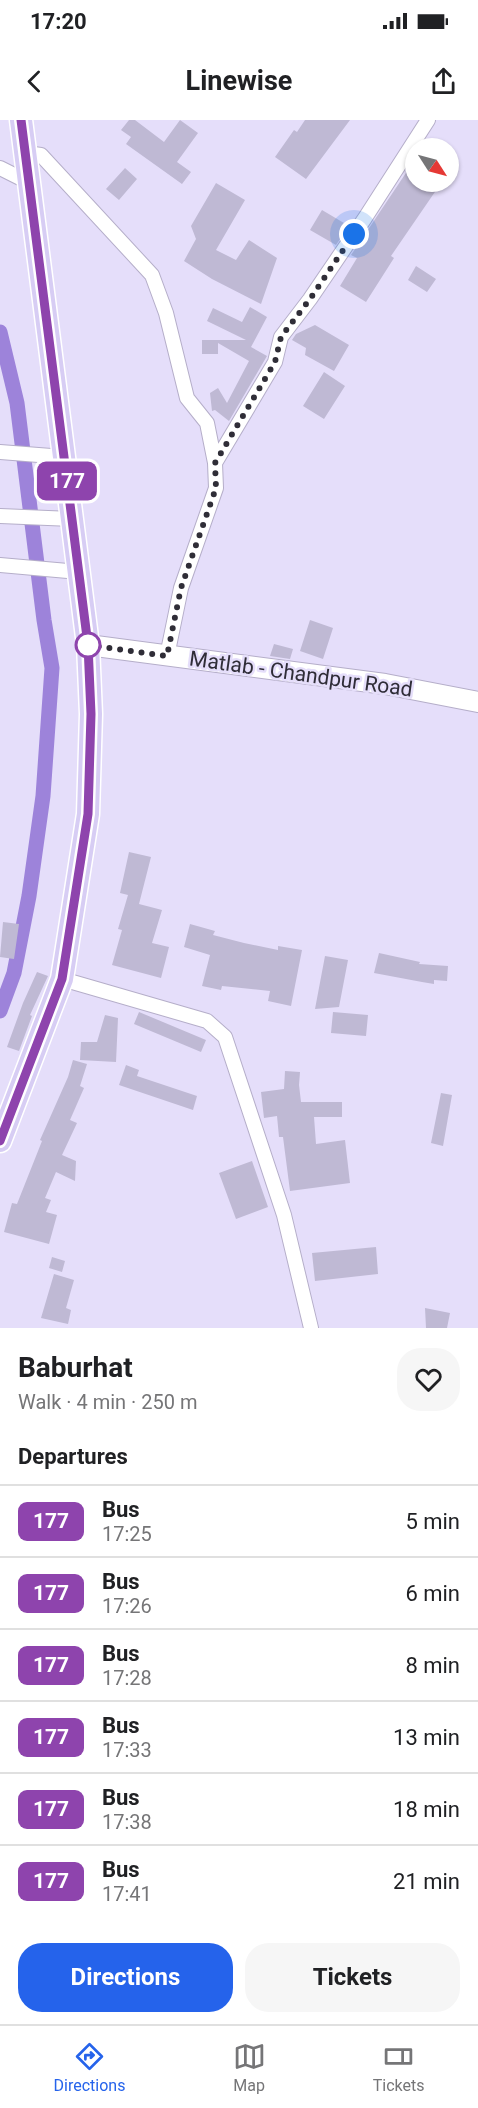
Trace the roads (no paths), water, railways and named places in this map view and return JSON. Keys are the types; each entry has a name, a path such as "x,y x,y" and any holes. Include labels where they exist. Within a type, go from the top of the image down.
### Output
{"main road":[{"path":"0,1141 62,979 88,814 91,714 88,645 21,120"},
{"name":"Matlab - Chandpur Road","path":"88,645 385,684 478,702"}],"street":[{"path":"215,463 275,362 281,337 365,218 428,120"},
{"path":"26,153 40,155 152,275 166,313 187,398 207,423 215,463 216,488 181,588 167,656"},
{"path":"0,168 30,183"},
{"path":"6,452 64,457"},
{"path":"0,516 72,519"},
{"path":"0,565 79,572"},
{"path":"62,979 207,1021 225,1037 284,1215 311,1328"}],"waterway":[{"path":"0,332 17,403 52,668 43,796 29,896 14,973 0,1011"}]}
